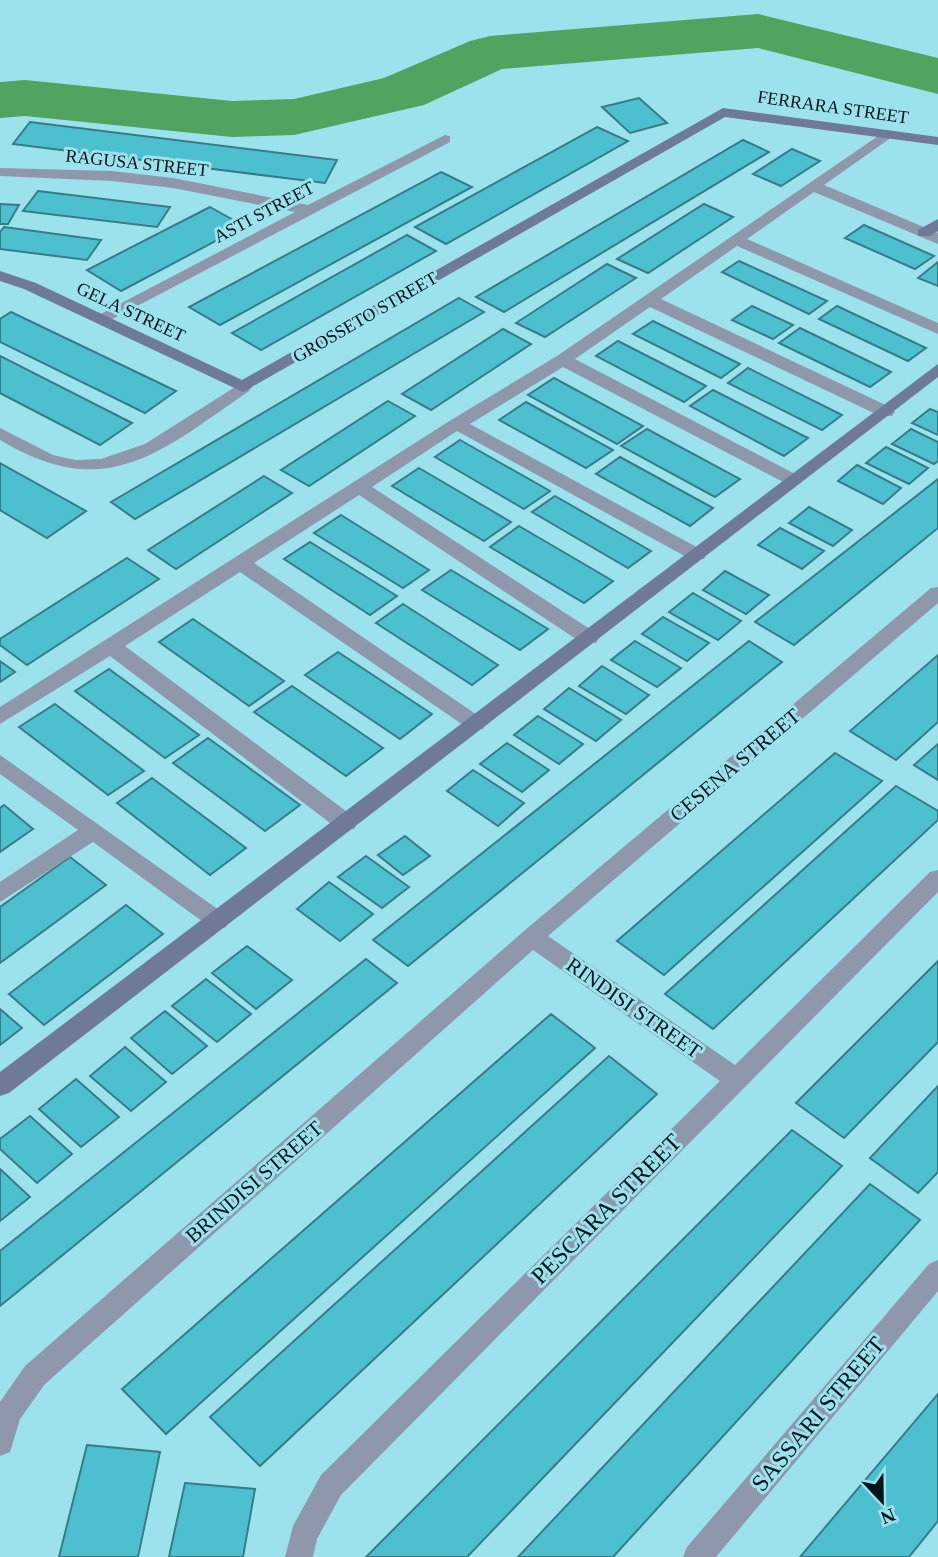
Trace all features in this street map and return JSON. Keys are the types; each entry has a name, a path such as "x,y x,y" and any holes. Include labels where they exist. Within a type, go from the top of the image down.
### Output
{"street":[{"name":"FERRARA STREET","path":"723,112 938,141"},
{"name":"GROSSETO STREET","path":"0,433 45,458 67,464 93,467 139,455 243,387 723,112"},
{"path":"0,717 457,424 563,360 887,134"},
{"name":"ASTI STREET","path":"102,320 445,139"},
{"name":"RAGUSA STREET","path":"0,172 112,176 173,183 311,210"},
{"path":"813,186 931,236 938,224"},
{"path":"737,240 938,329"},
{"name":"GELA STREET","path":"0,276 30,286 243,387"},
{"path":"649,300 886,412"},
{"path":"563,360 793,480"},
{"path":"0,1086 793,480 886,412 938,369"},
{"path":"457,424 697,555"},
{"path":"359,487 589,638"},
{"path":"242,563 476,724"},
{"name":"CESENA STREET","path":"532,937 938,593"},
{"path":"112,647 346,823"},
{"path":"0,763 218,921"},
{"path":"0,893 93,831"},
{"name":"PESCARA STREET","path":"299,1557 303,1536 331,1485 938,878"},
{"name":"RINDISI STREET","path":"532,937 736,1079"},
{"name":"BRINDISI STREET","path":"0,1443 8,1413 35,1375 532,937"},
{"name":"SASSARI STREET","path":"698,1557 938,1272"}],"building":[{"path":"639,98 667,123 630,133 602,107"},
{"path":"30,122 337,160 325,183 13,144"},
{"path":"597,127 628,141 446,244 415,227"},
{"path":"743,140 769,152 504,312 476,297"},
{"path":"792,149 820,161 781,186 753,174"},
{"path":"441,172 472,187 220,325 189,307"},
{"path":"38,191 170,207 157,227 23,211"},
{"path":"0,204 19,205 8,224 0,224"},
{"path":"704,204 733,217 648,273 617,259"},
{"path":"210,207 244,226 121,291 87,270"},
{"path":"864,225 934,256 915,269 845,238"},
{"path":"4,227 101,240 87,260 0,249 0,232"},
{"path":"407,235 436,251 261,350 232,333"},
{"path":"739,261 827,301 809,314 722,272"},
{"path":"938,262 938,286 918,278"},
{"path":"607,264 636,278 545,337 516,323"},
{"path":"459,298 484,312 135,519 111,502"},
{"path":"752,306 793,325 773,339 732,320"},
{"path":"837,306 926,348 908,361 819,319"},
{"path":"11,312 176,391 145,413 0,342 0,319"},
{"path":"653,321 740,364 721,378 633,334"},
{"path":"800,328 891,372 870,387 779,343"},
{"path":"503,329 531,344 431,410 402,394"},
{"path":"618,341 706,386 684,402 596,356"},
{"path":"0,356 132,423 100,445 0,393"},
{"path":"748,368 842,415 822,430 728,383"},
{"path":"554,378 643,426 617,444 528,395"},
{"path":"713,390 808,438 784,456 690,406"},
{"path":"388,401 415,416 309,486 281,470"},
{"path":"526,402 613,450 586,468 499,420"},
{"path":"930,409 938,412 938,435 912,423"},
{"path":"647,429 740,479 715,497 621,446"},
{"path":"911,429 938,442 938,461 934,464 892,444"},
{"path":"460,440 550,491 524,509 435,457"},
{"path":"886,447 928,468 909,484 866,463"},
{"path":"620,457 713,508 690,526 596,474"},
{"path":"0,463 86,511 47,538 0,510"},
{"path":"857,465 901,488 883,504 838,481"},
{"path":"419,468 511,522 484,541 392,486"},
{"path":"264,476 292,493 176,569 148,550"},
{"path":"938,479 938,528 794,645 755,622"},
{"path":"555,496 651,551 628,568 532,512"},
{"path":"809,507 852,530 833,546 789,523"},
{"path":"341,515 429,570 403,588 314,533"},
{"path":"519,526 613,581 584,603 490,547"},
{"path":"780,528 824,551 802,569 758,545"},
{"path":"310,542 397,596 370,615 284,559"},
{"path":"127,558 159,579 27,665 0,645 0,639"},
{"path":"451,570 548,629 520,650 422,590"},
{"path":"725,571 769,595 746,614 703,590"},
{"path":"693,593 741,621 718,640 669,612"},
{"path":"403,604 498,665 472,685 376,623"},
{"path":"663,617 709,643 687,661 642,634"},
{"path":"193,619 284,681 249,706 159,642"},
{"path":"635,641 681,668 657,687 611,660"},
{"path":"749,641 782,662 408,966 373,940"},
{"path":"338,652 432,714 400,739 305,675"},
{"path":"938,655 938,722 896,760 850,731"},
{"path":"0,661 15,672 0,682"},
{"path":"602,666 649,695 626,714 579,686"},
{"path":"109,669 199,735 165,758 75,691"},
{"path":"292,686 383,748 346,776 254,712"},
{"path":"569,688 621,720 596,741 544,709"},
{"path":"55,704 144,771 108,795 19,727"},
{"path":"538,716 583,744 559,764 514,735"},
{"path":"208,738 300,805 265,831 173,763"},
{"path":"507,743 549,770 522,792 480,764"},
{"path":"938,744 938,780 914,765"},
{"path":"835,753 882,781 664,975 617,941"},
{"path":"473,770 524,803 498,826 447,791"},
{"path":"152,778 246,848 210,875 117,803"},
{"path":"896,786 938,811 938,820 713,1029 665,994"},
{"path":"4,805 33,829 0,852 0,808"},
{"path":"405,836 430,856 403,875 378,855"},
{"path":"366,856 409,887 382,908 338,877"},
{"path":"70,857 106,885 0,963 0,907"},
{"path":"329,882 373,914 340,941 297,909"},
{"path":"126,905 163,934 44,1025 9,994"},
{"path":"247,946 292,980 256,1009 212,973"},
{"path":"366,959 397,983 0,1306 0,1251"},
{"path":"938,961 938,1042 844,1138 796,1103"},
{"path":"206,979 251,1014 217,1042 172,1006"},
{"path":"0,1009 22,1028 0,1045"},
{"path":"165,1011 207,1046 172,1074 131,1038"},
{"path":"551,1014 595,1048 166,1434 122,1389"},
{"path":"125,1047 166,1082 131,1111 90,1076"},
{"path":"609,1056 657,1094 260,1466 210,1417"},
{"path":"76,1079 119,1117 81,1147 39,1109"},
{"path":"938,1086 938,1172 918,1193 870,1158"},
{"path":"30,1116 72,1154 37,1183 0,1149 0,1139"},
{"path":"792,1130 842,1166 467,1557 366,1557"},
{"path":"0,1169 30,1197 0,1221"},
{"path":"870,1184 920,1220 613,1557 518,1557"},
{"path":"938,1394 938,1521 909,1557 800,1557"},
{"path":"87,1445 160,1452 138,1557 59,1557"},
{"path":"185,1483 255,1489 243,1557 169,1557"}],"waterway":[{"path":"0,100 25,98 232,119 294,117 403,92 490,53 585,43 758,31 938,76"}]}
